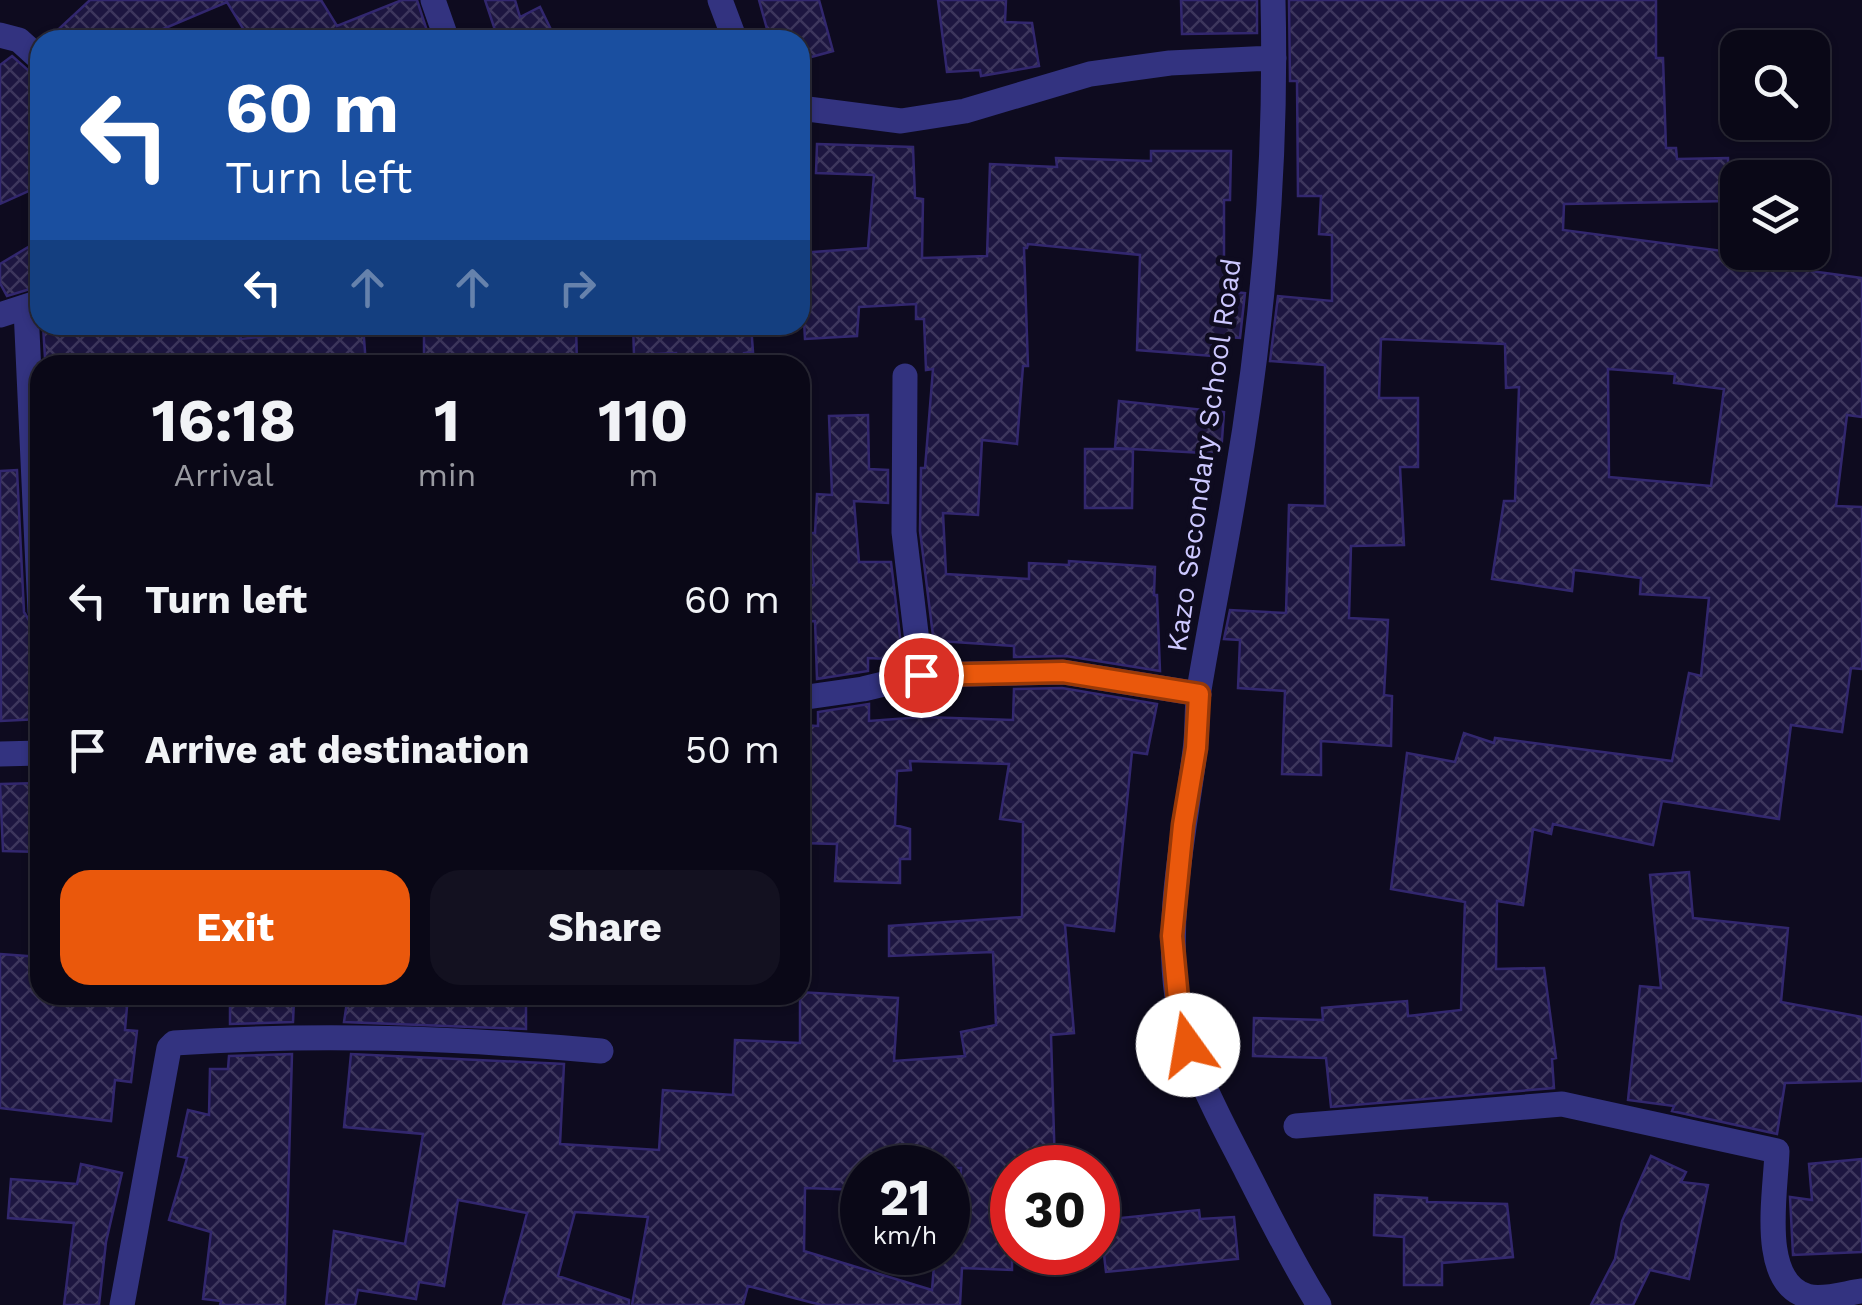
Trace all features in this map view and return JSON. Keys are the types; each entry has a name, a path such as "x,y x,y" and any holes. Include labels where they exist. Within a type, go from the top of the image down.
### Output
{"street":[{"path":"433,0 444,30"},
{"path":"720,0 731,30"},
{"name":"Kazo Secondary School Road","path":"1273,0 1264,279 1236,484 1199,694 1196,748 1183,825 1172,936 1178,999 1188,1045 1212,1103 1297,1270 1319,1305"},
{"path":"0,36 18,40 30,50"},
{"path":"810,109 901,122 965,111 1090,74 1170,62 1274,58"},
{"path":"0,316 30,306"},
{"path":"905,376 904,532 921,675"},
{"path":"810,697 921,675 1063,672 1199,694"},
{"path":"0,754 30,753"},
{"path":"122,1305 169,1048 174,1043 279,1036 491,1041 601,1051"},
{"path":"1296,1126 1562,1104 1776,1151 1774,1256 1780,1276 1793,1290 1810,1298 1862,1291"}],"building":[{"path":"90,0 321,0 337,26 402,0 417,0 427,30 244,30 227,2 164,30 58,30"},
{"path":"485,0 515,0 520,17 540,7 551,30 495,30"},
{"path":"759,0 819,0 833,51 810,57 810,30 767,30"},
{"path":"938,0 1006,0 1005,22 1032,23 1039,66 981,76 980,70 947,72"},
{"path":"1181,0 1257,0 1257,33 1182,34"},
{"path":"1289,0 1656,0 1656,58 1663,58 1666,148 1676,148 1677,159 1728,158 1720,160 1720,201 1564,204 1563,230 1720,251 1720,270 1804,270 1862,278 1862,417 1847,415 1836,506 1862,507 1862,669 1851,668 1842,732 1791,725 1779,819 1662,801 1653,845 1553,824 1551,834 1533,829 1523,905 1497,901 1496,969 1544,968 1556,1058 1552,1059 1554,1088 1331,1107 1326,1058 1253,1056 1254,1018 1323,1020 1322,1008 1407,1001 1408,1016 1461,1010 1465,902 1391,889 1407,753 1455,762 1464,733 1494,743 1495,738 1672,761 1689,673 1701,676 1709,598 1640,594 1641,578 1574,570 1572,591 1492,579 1504,501 1515,501 1519,387 1506,388 1505,344 1381,339 1379,398 1418,398 1418,467 1400,467 1404,545 1351,546 1349,618 1388,620 1384,695 1392,696 1391,746 1321,741 1321,775 1282,774 1285,691 1238,688 1240,640 1224,639 1230,610 1286,613 1289,505 1325,506 1325,365 1270,361 1278,296 1332,301 1332,235 1319,234 1321,196 1298,196 1297,81 1290,81","holes":["1608,369 1675,374 1674,383 1724,389 1711,486 1609,477"]},
{"path":"12,56 30,71 30,190 0,204 0,65"},
{"path":"817,144 913,147 915,198 923,199 922,258 987,256 990,164 1057,167 1056,158 1151,161 1151,151 1231,151 1230,200 1224,200 1224,291 1245,293 1240,338 1212,336 1212,356 1137,350 1140,255 1028,244 1024,248 1028,366 1023,366 1017,444 982,440 978,515 943,513 946,574 1029,579 1029,563 1069,565 1069,561 1155,567 1160,671 1066,656 1014,657 1014,646 939,641 940,651 935,652 920,531 921,468 925,468 933,369 926,370 924,319 916,319 916,304 859,307 857,336 805,339 805,335 810,335 810,252 868,248 874,175 816,173"},
{"path":"30,246 30,289 7,296 0,283 0,264"},
{"path":"44,335 240,335 241,339 364,335 365,355 45,355"},
{"path":"424,335 576,335 577,355 424,355"},
{"path":"633,335 752,335 753,352 744,355 634,355"},
{"path":"1119,401 1224,412 1221,454 1115,448"},
{"path":"868,415 869,469 888,470 888,503 854,501 859,562 891,562 902,653 888,654 888,659 868,658 868,671 817,679 815,621 810,621 810,585 814,585 810,533 815,533 817,494 832,495 829,416"},
{"path":"1085,449 1133,449 1132,508 1085,508"},
{"path":"17,470 24,612 30,622 30,720 1,721 0,471"},
{"path":"1062,688 1157,704 1147,754 1132,752 1114,931 1065,925 1074,1033 1051,1035 1054,1145 990,1145 990,1269 970,1268 970,1145 840,1145 840,1189 805,1188 804,1251 840,1262 840,1275 883,1275 932,1290 933,1275 962,1275 960,1305 821,1305 748,1286 743,1305 632,1305 648,1217 575,1212 558,1276 629,1300 629,1305 503,1305 527,1213 458,1200 444,1286 419,1282 416,1299 358,1290 355,1305 326,1305 334,1231 405,1244 423,1134 344,1127 351,1054 564,1064 560,1144 659,1150 663,1090 733,1095 735,1040 800,1043 800,1005 810,1005 810,993 898,998 894,1061 965,1056 961,1032 996,1025 993,952 889,956 889,926 1022,917 1023,822 1000,819 1009,764 910,761 911,770 897,771 895,825 910,829 910,859 900,859 900,883 835,881 837,844 810,843 810,726 818,726 818,712 869,704 869,721 923,717 1013,720 1014,689"},
{"path":"30,783 30,852 3,851 0,784"},
{"path":"1689,872 1693,918 1788,928 1781,1002 1862,1017 1862,1081 1785,1083 1777,1134 1672,1111 1674,1106 1628,1100 1640,986 1661,988 1650,875"},
{"path":"0,954 30,956 30,1005 127,1005 125,1030 137,1031 131,1082 115,1080 111,1121 0,1108"},
{"path":"230,1005 294,1005 293,1022 230,1024"},
{"path":"347,1005 526,1005 526,1029 344,1022"},
{"path":"292,1054 285,1305 220,1305 221,1301 203,1299 211,1232 169,1220 187,1158 178,1156 188,1110 209,1115 210,1069 228,1069 229,1056"},
{"path":"1651,1156 1686,1172 1681,1182 1708,1185 1689,1279 1650,1270 1633,1305 1591,1305 1615,1259 1622,1221"},
{"path":"1862,1159 1862,1252 1793,1255 1790,1197 1812,1200 1809,1164"},
{"path":"81,1164 122,1173 106,1242 99,1305 64,1305 74,1223 8,1218 11,1179 77,1184"},
{"path":"1375,1195 1427,1198 1427,1202 1507,1204 1513,1257 1442,1263 1442,1285 1404,1285 1404,1237 1374,1235"},
{"path":"1199,1210 1200,1219 1234,1217 1238,1259 1120,1271 1120,1218"}],"route":[{"path":"921,675 1063,672 1199,694 1196,748 1183,825 1172,936 1178,999 1188,1045"}]}
